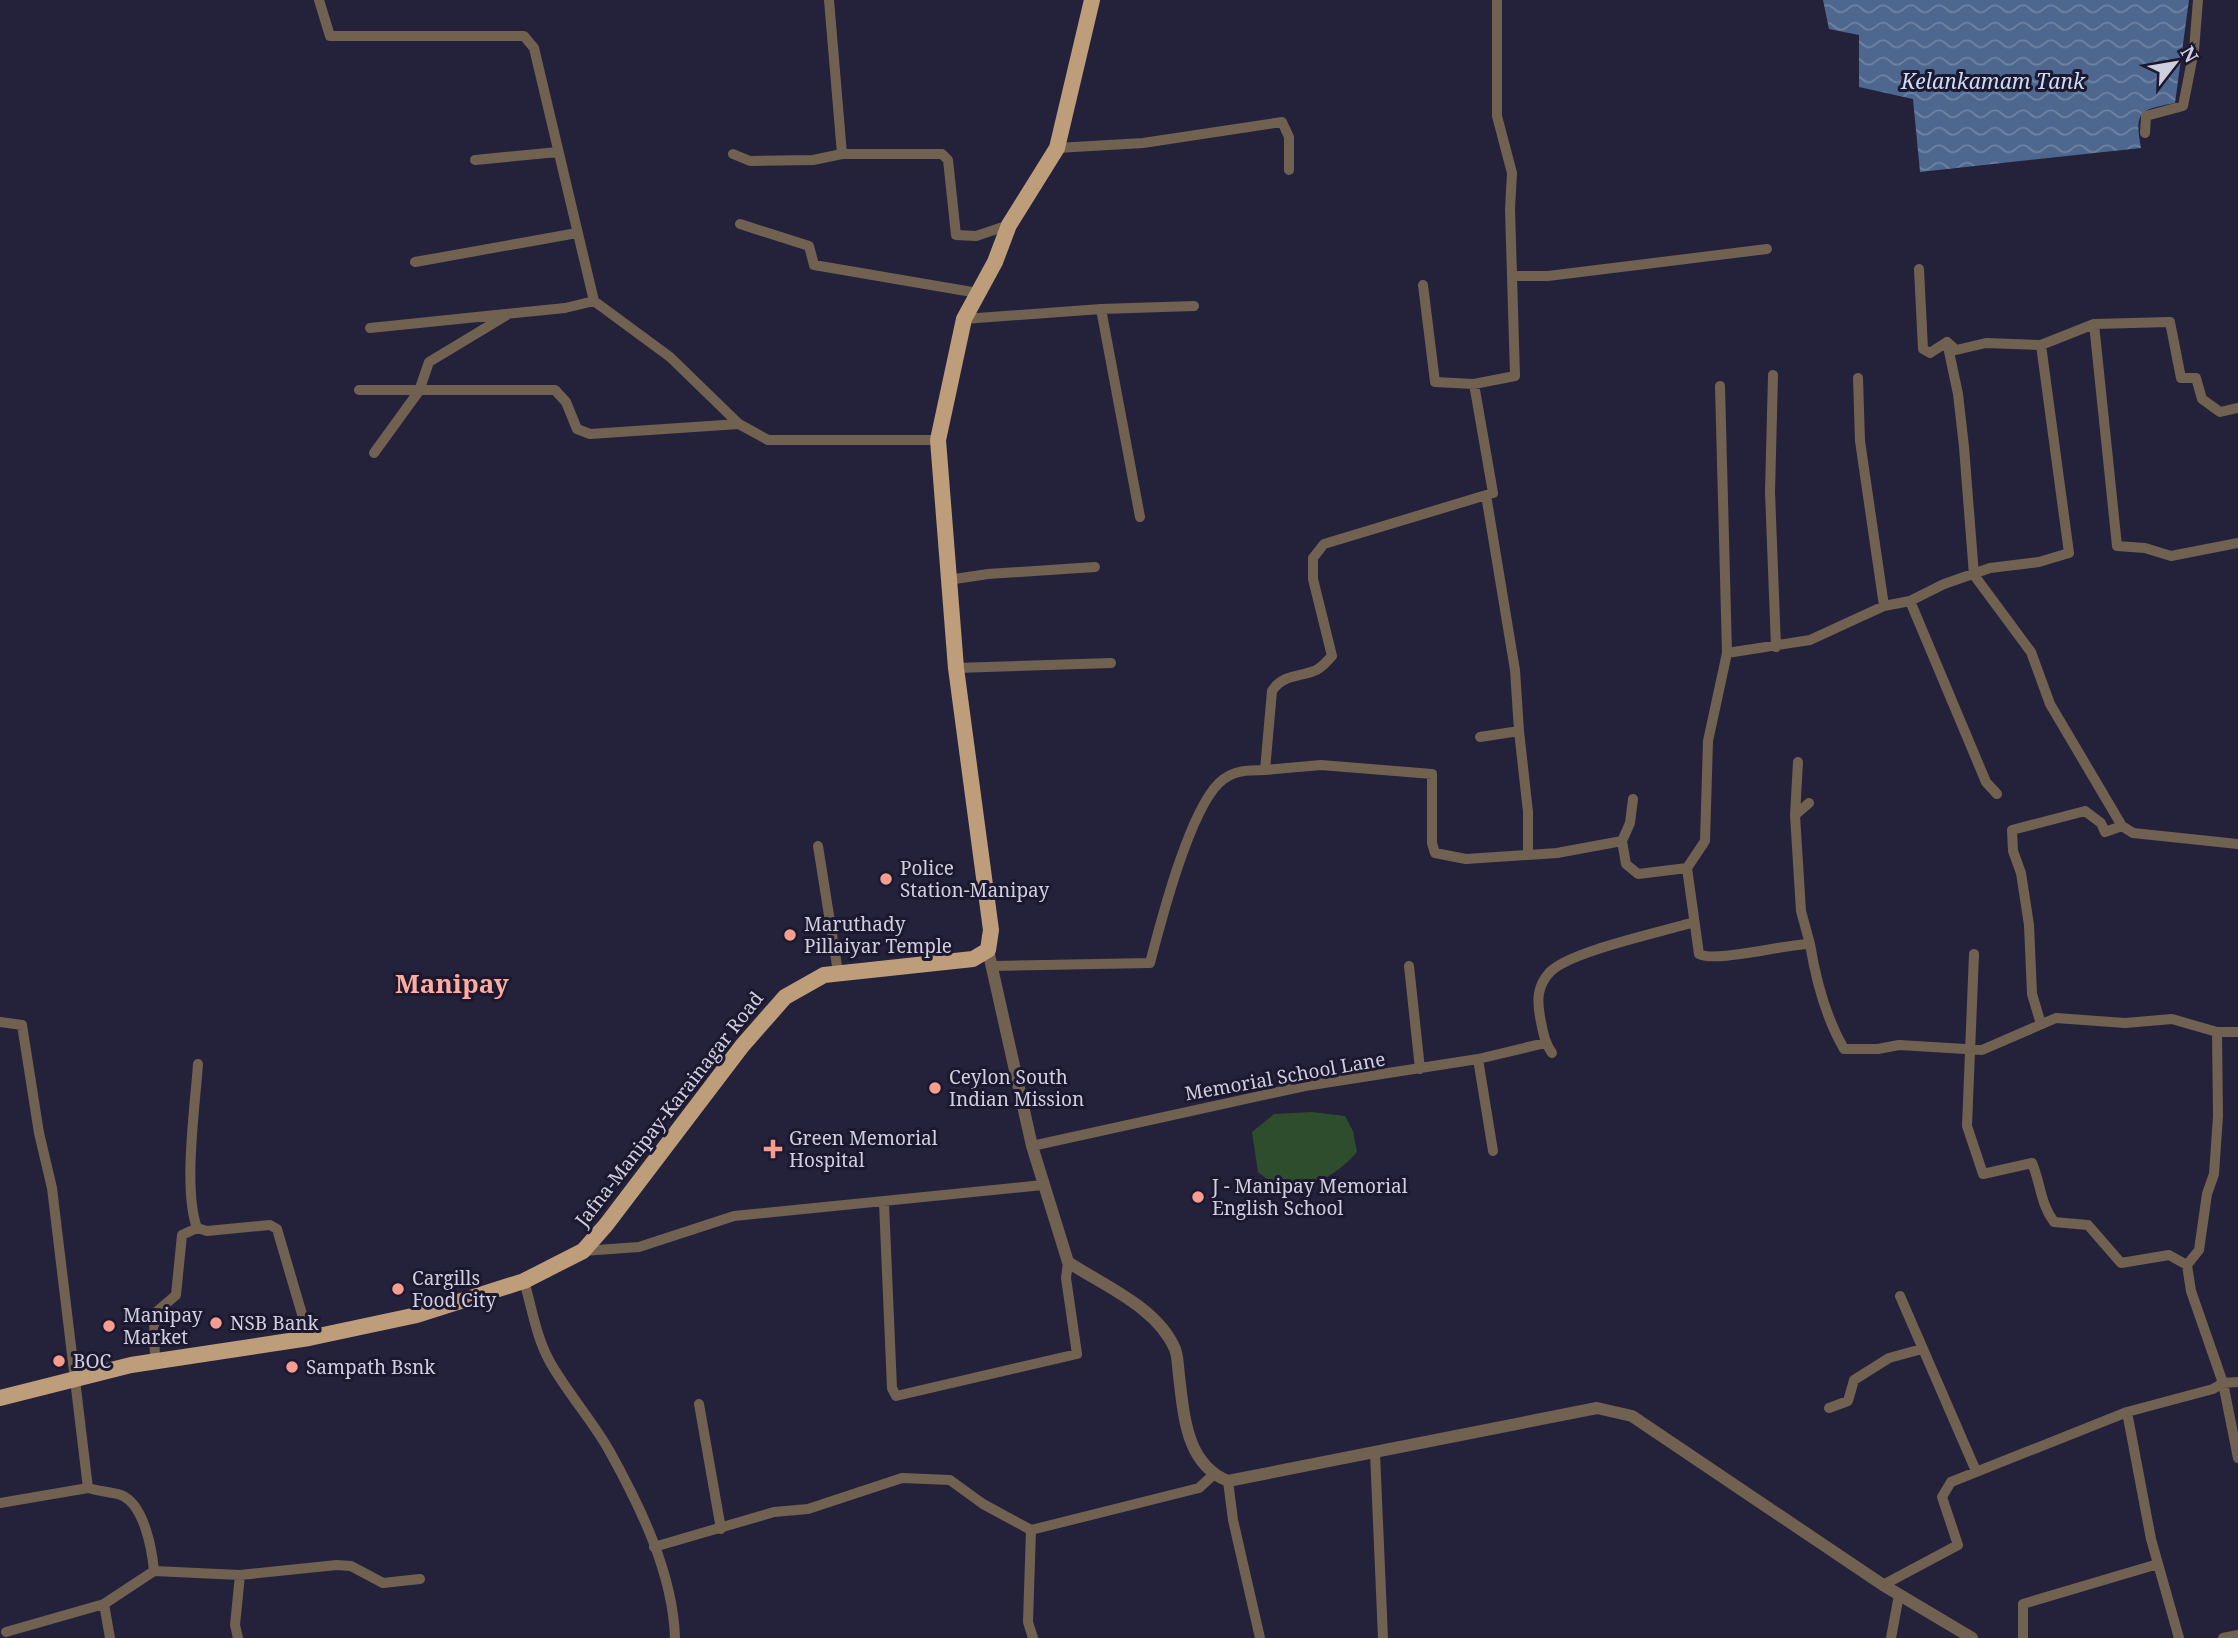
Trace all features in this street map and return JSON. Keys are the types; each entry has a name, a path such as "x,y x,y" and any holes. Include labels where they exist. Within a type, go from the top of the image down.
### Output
{"main road":[{"path":"988,950 991,930 985,869 956,668 938,440 964,318 995,262 1009,225 1057,148 1092,0"},
{"name":"Jafna-Manipay-Karainagar Road","path":"0,1398 155,1362 309,1338 417,1315 524,1281 583,1251 606,1225 742,1046 785,997 824,975 973,959 988,950"}],"street":[{"path":"319,0 330,36 524,36 534,48 594,301 670,357 739,424 768,440 938,440"},
{"path":"829,0 842,154"},
{"path":"1423,285 1435,382 1474,384 1515,376 1510,209 1512,173 1497,116 1497,0"},
{"path":"2144,133 2146,116 2183,106 2194,50 2198,0"},
{"path":"1057,148 1143,143 1282,122 1289,137 1289,170"},
{"path":"475,160 558,152"},
{"path":"733,153 750,161 813,160 842,154 942,154 948,160 956,235 976,236 1009,225"},
{"path":"740,224 809,246 814,265 978,293"},
{"path":"415,262 577,233"},
{"path":"1513,276 1548,275 1767,249"},
{"path":"1919,269 1923,349 1930,353 1947,342"},
{"path":"370,328 565,308 594,301"},
{"path":"964,318 1194,306"},
{"path":"1101,309 1139,517"},
{"path":"374,453 419,391 429,362 511,313"},
{"path":"1947,342 1956,350 1986,343 2041,345 2094,324 2170,322 2181,378 2196,379 2202,399 2220,412 2237,408"},
{"path":"2094,324 2117,546 2145,548 2171,556 2238,543"},
{"path":"1947,342 1964,447 1974,575 2031,652 2050,704 2122,826 2133,832 2238,844"},
{"path":"1727,653 1810,640 1884,606 1910,601 1944,584 1990,568 2039,562 2069,553 2041,345"},
{"path":"1773,375 1770,492 1776,647"},
{"path":"1858,378 1860,440 1884,606"},
{"path":"1265,771 1272,691 1277,683 1294,675 1317,671 1332,656 1314,579 1313,558 1324,544 1493,493 1474,384"},
{"path":"1720,386 1727,653 1708,741 1705,841 1687,868 1697,950 1702,957 1711,959 1786,944 1810,944"},
{"path":"359,390 555,390 566,402 577,429 590,434 739,424"},
{"path":"1486,495 1515,670 1528,811 1528,855"},
{"path":"948,580 1095,567"},
{"path":"1910,601 1986,782 1997,794"},
{"path":"956,668 1111,663"},
{"path":"1480,737 1519,731"},
{"path":"1798,762 1795,815 1801,911 1816,981 1833,1031 1844,1049 1878,1049 1899,1045 1982,1050 2056,1018 2125,1023 2172,1019 2217,1032 2238,1032"},
{"path":"994,966 1150,963 1192,828 1219,783 1241,770 1265,771 1321,765 1432,774 1435,853 1466,859 1557,853 1622,841"},
{"path":"1633,799 1630,823 1622,841 1626,864 1638,874 1687,868"},
{"path":"1795,815 1809,803"},
{"path":"2041,1024 2032,995 2029,925 2021,873 2013,851 2012,830 2085,811 2101,823 2105,832 2122,826"},
{"path":"818,846 838,972"},
{"path":"1552,1053 1545,1043 1537,1001 1539,988 1550,972 1576,957 1694,922"},
{"path":"884,1203 892,1388 896,1396 1076,1354 1066,1279 1068,1262 1032,1146 994,966 988,950"},
{"path":"1974,954 1967,1126 1983,1174 2032,1163 2038,1177 2042,1207 2054,1222 2088,1225 2121,1263 2169,1255 2187,1265"},
{"path":"1409,966 1420,1069"},
{"path":"0,1022 22,1025 39,1133 51,1188 77,1378 88,1489"},
{"path":"2217,1032 2218,1116 2214,1174 2207,1194 2199,1250 2187,1265 2190,1291 2223,1383 2238,1458"},
{"name":"Memorial School Lane","path":"1032,1146 1305,1086 1478,1059 1545,1043"},
{"path":"1478,1059 1493,1151"},
{"path":"197,1228 192,1214 192,1187 198,1064"},
{"path":"583,1251 639,1247 734,1216 1043,1185"},
{"path":"155,1362 154,1314 176,1295 182,1235 197,1228 207,1231 270,1225 277,1229 309,1338"},
{"path":"1068,1262 1153,1317 1175,1350 1185,1422 1198,1460 1213,1475 1228,1481 1597,1408 1632,1416 1883,1585 1972,1638"},
{"path":"524,1281 539,1339 550,1362 609,1451 654,1547 674,1606 675,1638"},
{"path":"1900,1296 1976,1471"},
{"path":"1829,1408 1848,1401 1854,1380 1865,1373 1889,1359 1922,1349"},
{"path":"1883,1585 1958,1545 1942,1497 1951,1482 2127,1412 2213,1389 2223,1383 2238,1382"},
{"path":"699,1404 721,1530"},
{"path":"2127,1412 2158,1564 2179,1638"},
{"path":"1375,1453 1383,1638"},
{"path":"654,1547 721,1530 774,1512 808,1509 902,1478 950,1480 983,1504 1031,1530 1199,1488 1213,1475"},
{"path":"1228,1481 1233,1520 1260,1638"},
{"path":"0,1503 88,1489 123,1496 137,1509 153,1553 154,1570"},
{"path":"1031,1530 1028,1622 1033,1638"},
{"path":"2023,1638 2023,1604 2158,1564"},
{"path":"6,1632 104,1604 154,1570 240,1576 337,1565 351,1566 383,1583 420,1580"},
{"path":"237,1638 235,1625 240,1576"},
{"path":"1891,1638 1899,1595"},
{"path":"104,1604 110,1638"},
{"path":"2223,1638 2238,1635"}],"green space":[{"path":"1312,1112 1345,1116 1353,1131 1357,1152 1336,1171 1310,1184 1284,1185 1271,1181 1258,1172 1252,1132 1274,1114"}],"water":[{"name":"Kelankamam Tank","path":"1823,0 2189,0 2175,103 2147,110 2142,114 2138,126 2141,148 1920,172 1913,99 1859,87 1859,35 1829,29"}],"place":[{"name":"Police Station-Manipay","path":"886,879"},
{"name":"Maruthady Pillaiyar Temple","path":"790,935"},
{"name":"Ceylon South Indian Mission","path":"935,1088"},
{"name":"Green Memorial Hospital","path":"773,1149"},
{"name":"J - Manipay Memorial English School","path":"1198,1197"},
{"name":"Cargills Food City","path":"398,1289"},
{"name":"NSB Bank","path":"216,1323"},
{"name":"Manipay Market","path":"109,1326"},
{"name":"BOC","path":"59,1361"},
{"name":"Sampath Bsnk","path":"292,1367"}],"district":[{"name":"Manipay","path":"452,984"}]}
